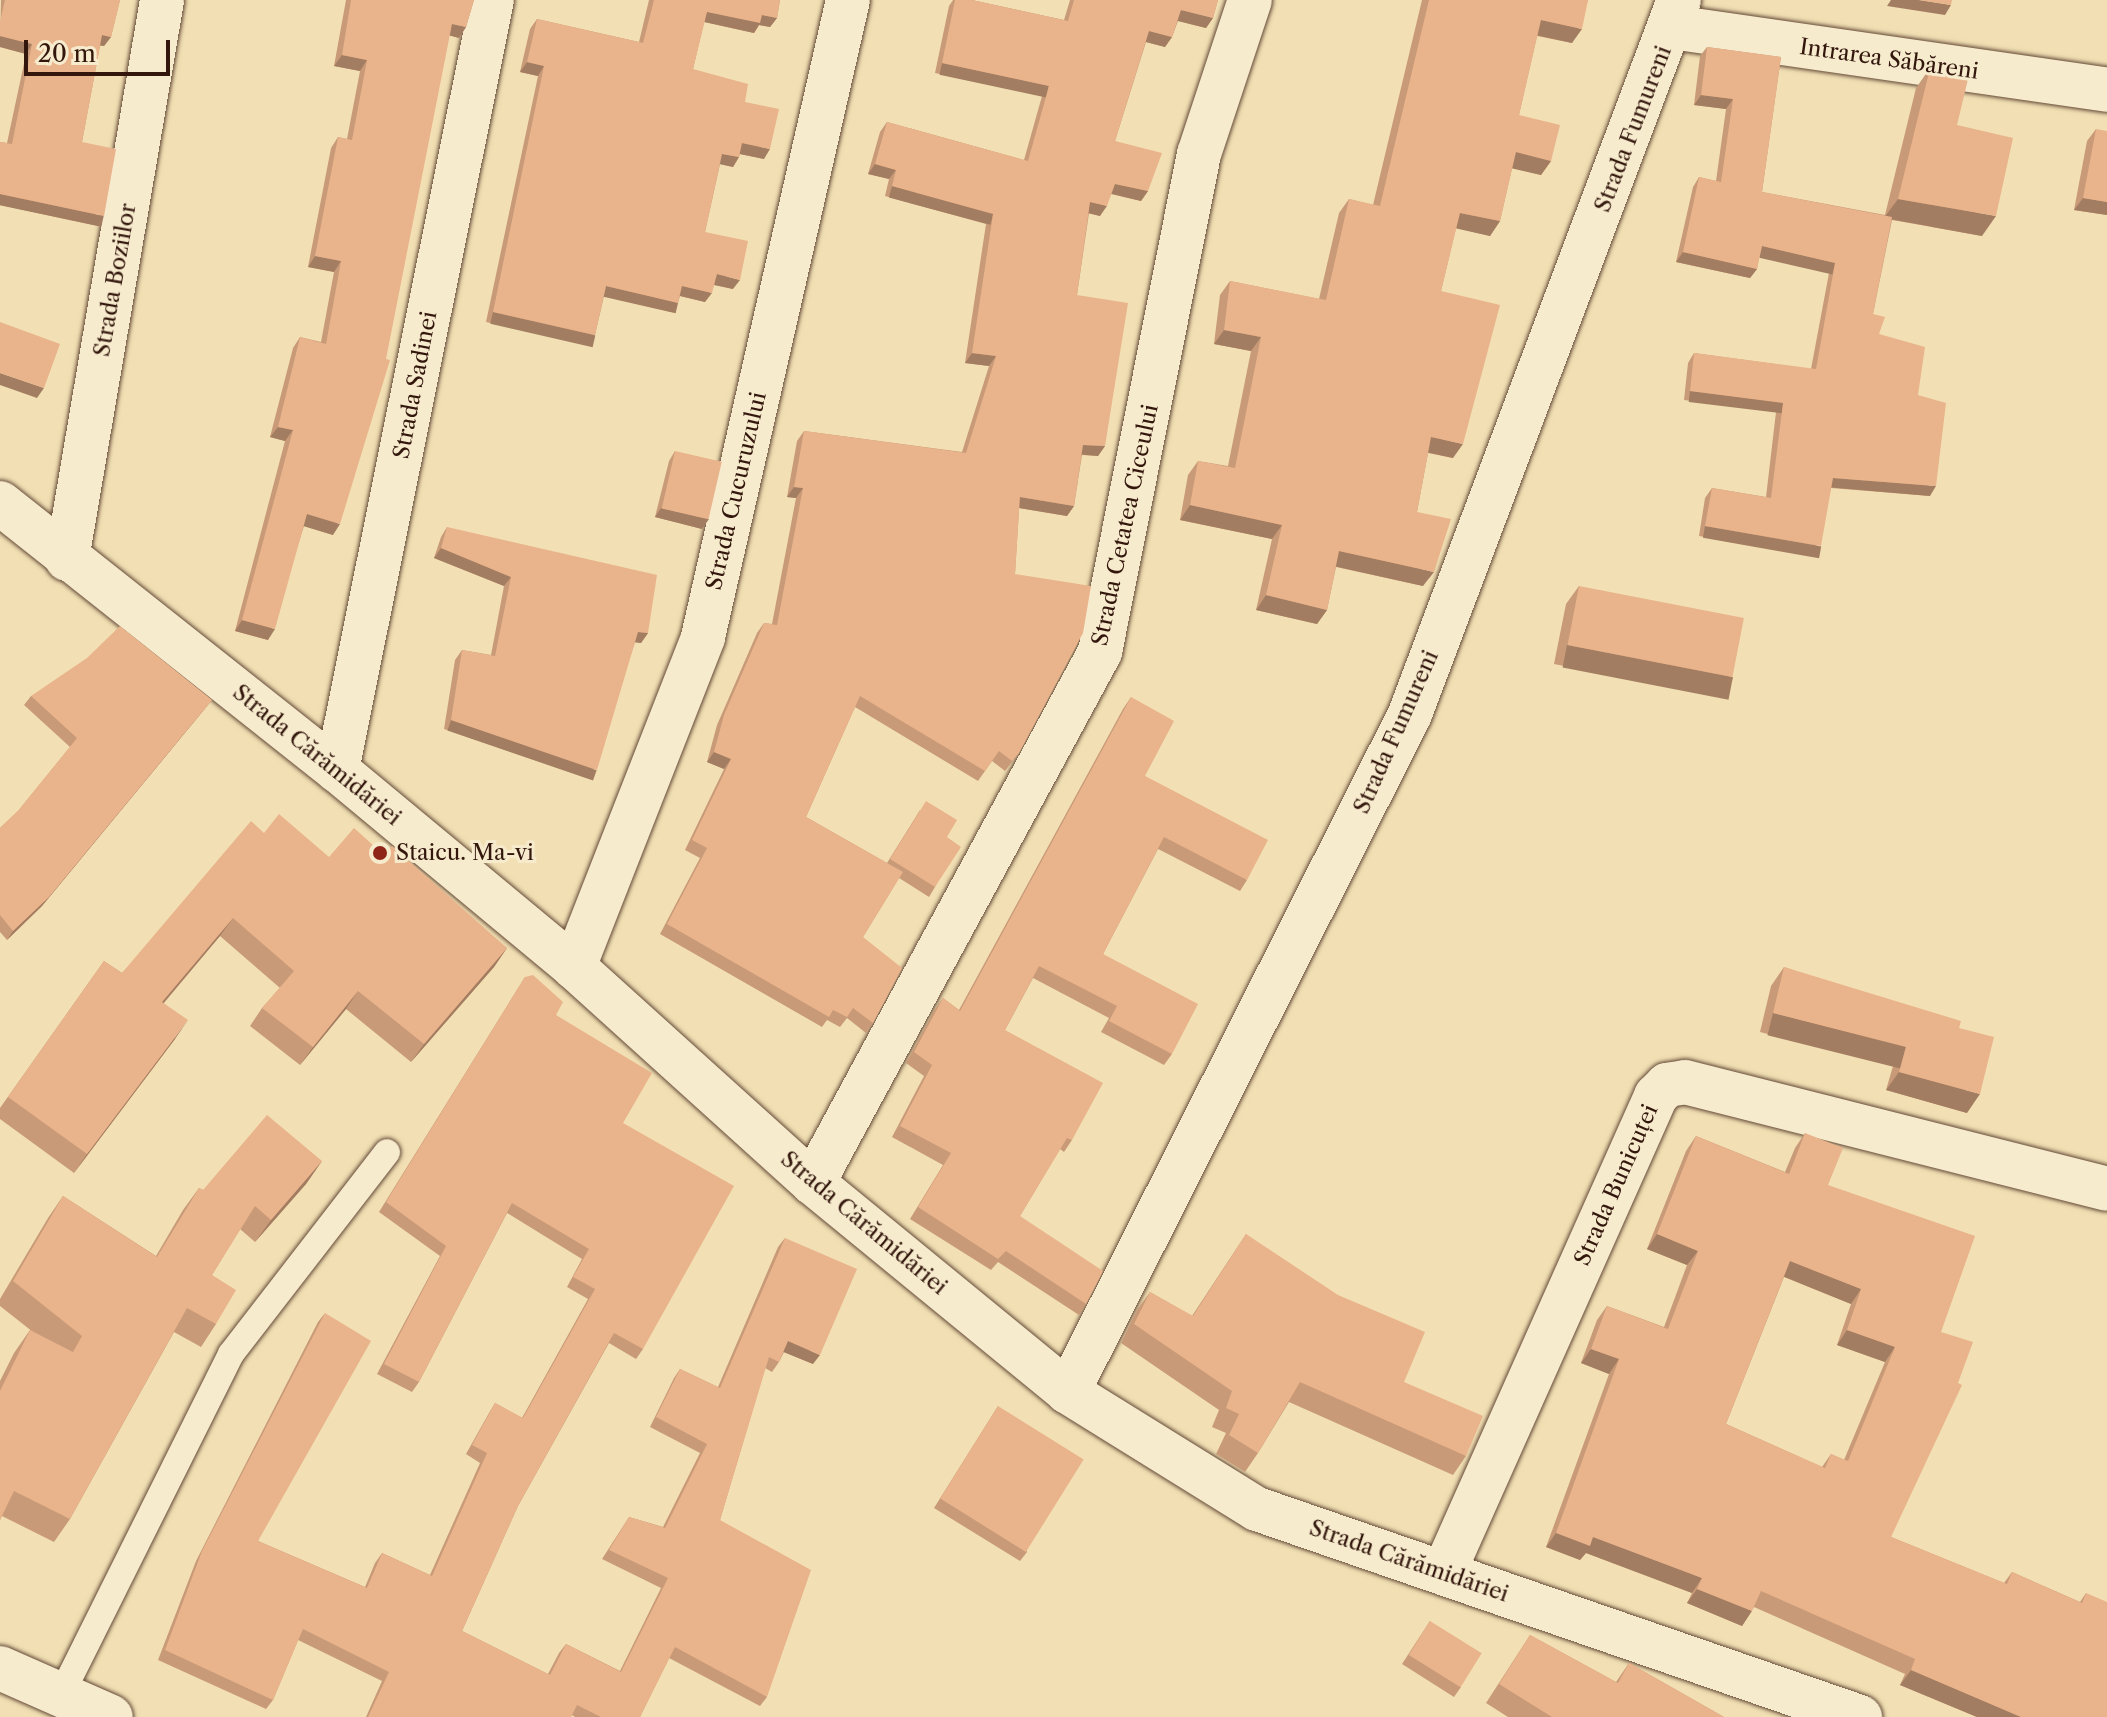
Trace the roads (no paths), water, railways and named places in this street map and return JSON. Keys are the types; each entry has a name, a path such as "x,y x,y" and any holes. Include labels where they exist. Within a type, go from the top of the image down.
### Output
{"street":[{"name":"Strada Boziilor","path":"67,559 162,0"},
{"name":"Strada Sadinei","path":"337,770 492,0"},
{"name":"Strada Cucuruzului","path":"574,967 703,637 848,0"},
{"name":"Strada Cetatea Ciceului","path":"813,1183 1100,652 1199,154 1250,0"},
{"name":"Intrarea Săbăreni","path":"1675,14 2107,90"},
{"name":"Strada Fumureni","path":"1068,1392 1410,714 1675,14"},
{"name":"Strada Cărămidăriei","path":"0,503 337,770 574,967 813,1183 1068,1392 1257,1509 1860,1717"},
{"name":"Strada Bunicuței","path":"1444,1572 1656,1096 1667,1085 1685,1082 2107,1189"},
{"path":"0,1668 111,1717"}],"lane":[{"path":"61,1695 231,1354 387,1152"}],"place":[{"name":"Staicu. Ma-vi","path":"380,853"}]}
